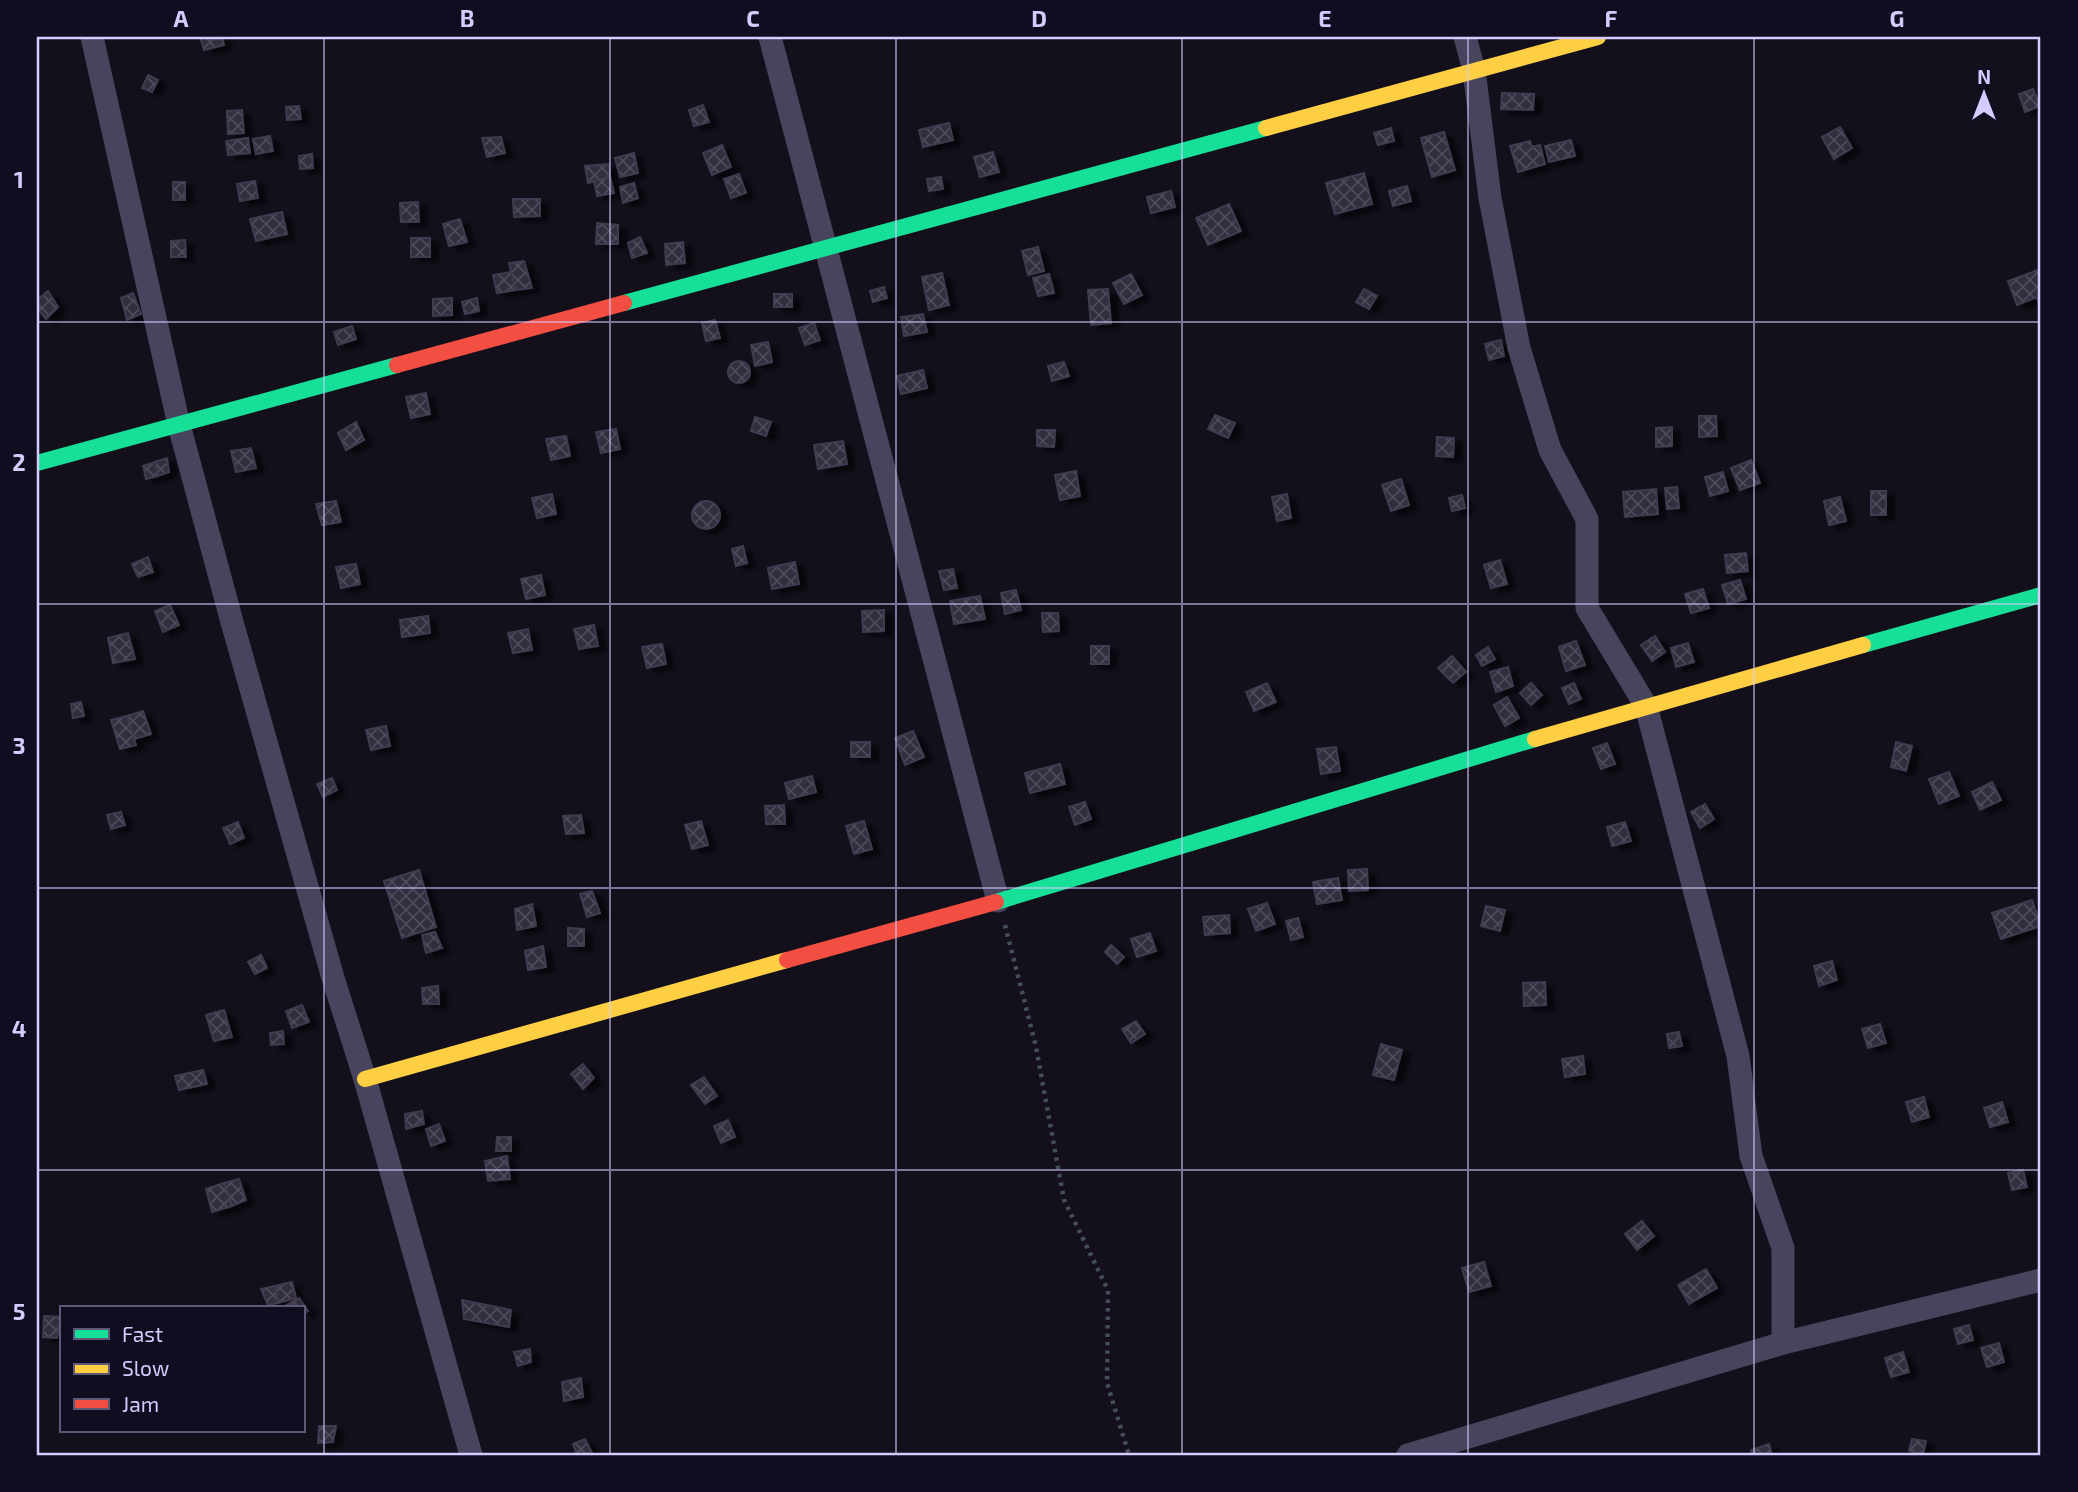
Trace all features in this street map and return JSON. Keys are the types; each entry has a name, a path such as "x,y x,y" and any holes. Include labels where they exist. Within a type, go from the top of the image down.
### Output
{"street":[{"path":"92,37 179,425 235,635 333,978 365,1079 471,1455"},
{"path":"771,37 998,901"},
{"path":"1465,37 1474,71 1490,198 1518,348 1550,450 1587,519 1587,608 1646,706 1738,1056 1751,1156 1783,1248 1783,1343"},
{"path":"37,463 1598,37"},
{"path":"365,1079 998,901 1646,706 2041,595"},
{"path":"1408,1455 1783,1343 2041,1280"}],"path":[{"path":"998,901 1036,1047 1064,1200 1108,1290 1107,1383 1129,1455"}],"building":[{"path":"200,37 222,37 224,45 204,50"},
{"path":"148,75 158,80 152,92 142,88"},
{"path":"2033,89 2040,106 2025,112 2019,94"},
{"path":"1502,93 1534,94 1533,110 1501,109"},
{"path":"703,105 709,122 694,126 689,110"},
{"path":"299,106 301,119 287,120 286,107"},
{"path":"242,110 244,133 228,134 227,111"},
{"path":"949,123 953,140 923,147 919,130"},
{"path":"1840,127 1852,148 1834,159 1822,137"},
{"path":"1391,128 1394,141 1378,145 1374,133"},
{"path":"1444,132 1455,170 1432,177 1421,138"},
{"path":"270,136 273,151 256,154 253,139"},
{"path":"501,137 505,153 487,157 482,138"},
{"path":"248,138 250,153 228,155 226,141"},
{"path":"1571,140 1575,156 1549,162 1545,146"},
{"path":"1530,141 1532,147 1540,145 1545,164 1518,172 1510,146"},
{"path":"722,145 731,167 712,175 703,153"},
{"path":"993,152 999,172 980,177 974,157"},
{"path":"634,153 638,173 620,177 615,158"},
{"path":"312,154 313,168 300,169 299,156"},
{"path":"609,164 610,177 588,183 585,166"},
{"path":"1364,173 1372,204 1335,214 1326,183"},
{"path":"739,174 746,193 731,198 724,179"},
{"path":"610,177 614,193 597,196 594,181"},
{"path":"941,177 943,189 929,191 927,179"},
{"path":"255,181 258,198 240,201 237,184"},
{"path":"173,182 185,182 185,200 173,200"},
{"path":"634,183 638,198 623,203 620,187"},
{"path":"1407,186 1411,201 1393,206 1389,191"},
{"path":"1171,191 1175,207 1151,213 1147,197"},
{"path":"513,199 540,199 540,216 514,217"},
{"path":"418,202 419,222 401,222 400,203"},
{"path":"1229,204 1241,231 1208,245 1196,218"},
{"path":"282,212 287,234 256,241 250,219"},
{"path":"460,219 467,242 449,246 443,224"},
{"path":"597,223 618,225 618,244 596,244"},
{"path":"640,237 647,253 632,258 628,243"},
{"path":"411,238 430,238 430,257 411,257"},
{"path":"185,240 186,257 171,257 171,241"},
{"path":"683,242 685,263 666,265 665,244"},
{"path":"1038,247 1044,271 1028,275 1022,251"},
{"path":"524,261 532,288 516,290 509,263"},
{"path":"2041,269 2041,303 2039,304 2037,297 2017,305 2008,281"},
{"path":"511,272 516,290 497,293 493,275"},
{"path":"942,273 949,305 929,310 922,277"},
{"path":"1049,274 1054,293 1038,296 1033,278"},
{"path":"1131,274 1142,295 1124,304 1113,283"},
{"path":"884,287 887,298 873,302 870,291"},
{"path":"1108,289 1111,323 1091,325 1088,290"},
{"path":"1364,289 1377,296 1369,309 1356,302"},
{"path":"48,291 58,307 46,319 37,308 37,300"},
{"path":"133,293 141,314 127,320 121,298"},
{"path":"774,294 792,294 792,307 774,307"},
{"path":"452,298 452,315 433,316 433,299"},
{"path":"477,298 479,311 465,314 462,302"},
{"path":"923,314 927,332 904,336 901,317"},
{"path":"715,320 720,338 706,341 702,323"},
{"path":"814,323 820,340 805,345 799,328"},
{"path":"352,326 356,339 338,345 334,332"},
{"path":"1501,340 1504,356 1489,360 1485,344"},
{"path":"768,342 772,362 755,366 751,345"},
{"path":"739,361 747,364 750,372 747,380 739,383 731,380 728,372 731,364"},
{"path":"1064,362 1069,376 1052,381 1048,366"},
{"path":"923,370 927,388 901,394 897,376"},
{"path":"426,393 430,414 411,418 406,397"},
{"path":"1215,415 1235,423 1228,438 1208,429"},
{"path":"1699,416 1716,416 1717,436 1699,437"},
{"path":"755,417 771,422 766,436 751,431"},
{"path":"356,422 364,440 346,450 338,433"},
{"path":"1672,427 1672,446 1656,447 1656,428"},
{"path":"616,429 620,449 601,453 596,432"},
{"path":"1037,430 1055,430 1054,447 1037,446"},
{"path":"566,436 570,456 551,460 546,439"},
{"path":"1437,437 1454,438 1453,457 1436,456"},
{"path":"843,441 847,464 818,469 814,445"},
{"path":"251,448 256,468 236,472 231,451"},
{"path":"167,458 169,472 158,476 155,462"},
{"path":"1751,460 1760,483 1740,490 1731,468"},
{"path":"155,462 158,476 146,479 143,466"},
{"path":"1076,471 1080,496 1060,500 1055,475"},
{"path":"1723,472 1728,491 1710,496 1705,477"},
{"path":"1401,479 1409,505 1391,511 1382,485"},
{"path":"1677,487 1679,508 1667,509 1665,488"},
{"path":"1656,489 1658,514 1625,517 1623,492"},
{"path":"1871,491 1886,491 1886,515 1871,515"},
{"path":"552,494 556,514 537,518 532,498"},
{"path":"1287,494 1291,518 1277,521 1272,497"},
{"path":"1462,495 1465,508 1452,511 1449,498"},
{"path":"1840,497 1846,521 1829,525 1824,501"},
{"path":"336,501 341,522 322,525 316,504"},
{"path":"706,501 716,505 720,515 716,525 706,529 696,525 692,515 696,505"},
{"path":"743,546 747,563 736,566 732,549"},
{"path":"1746,553 1748,571 1727,573 1725,555"},
{"path":"148,557 153,572 138,577 132,564"},
{"path":"1500,560 1507,584 1491,588 1484,565"},
{"path":"795,562 799,584 772,589 768,568"},
{"path":"356,564 360,584 341,588 336,567"},
{"path":"953,569 957,588 944,590 939,571"},
{"path":"541,575 545,595 526,599 521,579"},
{"path":"1740,580 1746,599 1728,604 1722,585"},
{"path":"1703,589 1709,608 1691,613 1685,594"},
{"path":"1016,590 1021,610 1005,614 1001,593"},
{"path":"980,596 985,619 954,624 950,601"},
{"path":"170,605 179,625 163,632 155,611"},
{"path":"884,610 884,631 863,632 862,611"},
{"path":"1042,613 1058,613 1059,631 1043,632"},
{"path":"428,616 430,633 402,637 400,620"},
{"path":"594,625 598,646 579,649 574,629"},
{"path":"528,629 532,650 513,653 508,633"},
{"path":"128,633 135,659 113,663 108,638"},
{"path":"1655,636 1665,652 1652,661 1641,645"},
{"path":"1576,641 1585,665 1566,671 1559,647"},
{"path":"1688,643 1694,662 1676,667 1671,648"},
{"path":"662,644 666,664 647,668 642,647"},
{"path":"1091,646 1109,646 1109,664 1091,664"},
{"path":"1488,647 1495,659 1482,666 1476,655"},
{"path":"1452,656 1466,672 1453,683 1438,668"},
{"path":"1508,667 1513,686 1496,692 1490,672"},
{"path":"1267,683 1276,702 1254,711 1246,692"},
{"path":"1531,683 1542,695 1531,705 1520,693"},
{"path":"1574,683 1581,699 1569,704 1562,688"},
{"path":"1507,697 1519,718 1505,726 1494,705"},
{"path":"81,702 84,716 73,718 71,704"},
{"path":"143,711 151,734 134,739 127,716"},
{"path":"127,716 136,745 120,749 111,720"},
{"path":"386,726 390,746 371,750 366,730"},
{"path":"913,731 924,757 905,765 895,738"},
{"path":"851,742 870,742 870,757 851,757"},
{"path":"1896,742 1912,746 1906,771 1891,767"},
{"path":"1607,743 1615,764 1601,769 1593,748"},
{"path":"1336,747 1340,771 1321,774 1317,749"},
{"path":"1060,764 1065,784 1030,793 1025,773"},
{"path":"1949,772 1959,796 1939,804 1929,779"},
{"path":"812,776 816,792 789,799 785,783"},
{"path":"332,778 337,790 323,797 317,784"},
{"path":"1992,782 2001,800 1980,810 1972,792"},
{"path":"1085,802 1091,819 1075,825 1069,807"},
{"path":"1705,804 1714,819 1700,828 1691,812"},
{"path":"784,805 785,824 766,824 765,806"},
{"path":"121,812 125,825 111,829 107,815"},
{"path":"581,815 584,833 566,834 563,816"},
{"path":"701,821 708,845 692,849 685,825"},
{"path":"864,821 872,849 854,854 846,826"},
{"path":"238,822 244,838 230,844 223,828"},
{"path":"1625,822 1631,841 1612,846 1607,827"},
{"path":"1367,869 1368,890 1349,891 1348,870"},
{"path":"419,870 436,927 402,938 384,881"},
{"path":"1338,878 1342,900 1317,904 1313,882"},
{"path":"592,891 600,913 587,917 580,894"},
{"path":"2032,900 2041,926 2001,939 1992,913"},
{"path":"1267,903 1275,924 1256,931 1248,909"},
{"path":"532,904 536,926 517,930 515,909"},
{"path":"1486,906 1505,910 1500,931 1481,926"},
{"path":"1229,915 1230,933 1205,935 1203,917"},
{"path":"1298,918 1303,937 1291,940 1286,921"},
{"path":"568,928 584,929 584,946 568,946"},
{"path":"435,932 442,948 426,953 422,935"},
{"path":"1150,933 1156,951 1137,957 1131,939"},
{"path":"1111,945 1124,957 1117,964 1105,952"},
{"path":"543,946 546,967 528,970 525,951"},
{"path":"261,955 267,968 255,974 248,962"},
{"path":"1832,961 1837,980 1819,986 1814,966"},
{"path":"1545,982 1546,1005 1524,1006 1523,983"},
{"path":"438,986 439,1004 423,1004 422,988"},
{"path":"302,1005 309,1022 292,1028 286,1011"},
{"path":"224,1010 232,1037 214,1041 206,1015"},
{"path":"1136,1021 1145,1034 1131,1043 1122,1029"},
{"path":"1880,1024 1886,1043 1868,1048 1862,1029"},
{"path":"283,1031 284,1044 271,1045 270,1033"},
{"path":"1679,1032 1682,1046 1669,1048 1667,1034"},
{"path":"1381,1044 1402,1050 1394,1080 1373,1075"},
{"path":"1583,1056 1585,1074 1565,1077 1562,1059"},
{"path":"583,1064 594,1078 583,1089 571,1074"},
{"path":"203,1070 207,1084 179,1090 175,1076"},
{"path":"704,1077 717,1096 705,1104 691,1085"},
{"path":"1924,1097 1929,1117 1912,1122 1906,1102"},
{"path":"2002,1102 2008,1122 1990,1127 1984,1108"},
{"path":"422,1111 424,1124 406,1129 405,1114"},
{"path":"728,1120 735,1137 721,1143 714,1126"},
{"path":"439,1124 445,1141 431,1146 426,1129"},
{"path":"497,1137 511,1137 511,1151 496,1151"},
{"path":"507,1156 510,1179 488,1181 485,1161"},
{"path":"2023,1170 2027,1187 2012,1190 2008,1173"},
{"path":"239,1179 246,1200 232,1206 224,1183"},
{"path":"224,1183 232,1206 212,1212 206,1189"},
{"path":"1642,1221 1654,1236 1637,1250 1625,1234"},
{"path":"1484,1262 1491,1286 1469,1292 1462,1268"},
{"path":"1706,1269 1717,1288 1689,1304 1678,1285"},
{"path":"292,1282 296,1298 278,1303 275,1286"},
{"path":"275,1286 278,1303 268,1305 261,1289"},
{"path":"299,1298 308,1311 304,1313 304,1306 285,1306"},
{"path":"462,1300 511,1310 509,1327 464,1319"},
{"path":"44,1316 60,1317 57,1338 43,1337"},
{"path":"1969,1325 1973,1340 1958,1344 1954,1329"},
{"path":"1999,1343 2004,1362 1987,1367 1981,1348"},
{"path":"530,1349 531,1362 518,1366 514,1352"},
{"path":"1903,1352 1909,1372 1891,1377 1885,1358"},
{"path":"581,1378 583,1397 564,1401 562,1382"},
{"path":"319,1426 336,1426 333,1442 318,1443"},
{"path":"585,1439 592,1453 577,1455 573,1444"},
{"path":"1912,1439 1926,1441 1923,1454 1909,1451"},
{"path":"1769,1444 1772,1455 1753,1455 1751,1450"}],"traffic: fast":[{"path":"624,303 1266,128"},
{"path":"37,463 397,365"},
{"path":"1863,645 2041,595"},
{"path":"996,902 1535,739"}],"traffic: slow":[{"path":"1266,128 1598,37"},
{"path":"1535,739 1863,645"},
{"path":"365,1079 787,960"}],"traffic: jam":[{"path":"397,365 624,303"},
{"path":"787,960 996,902"}]}
